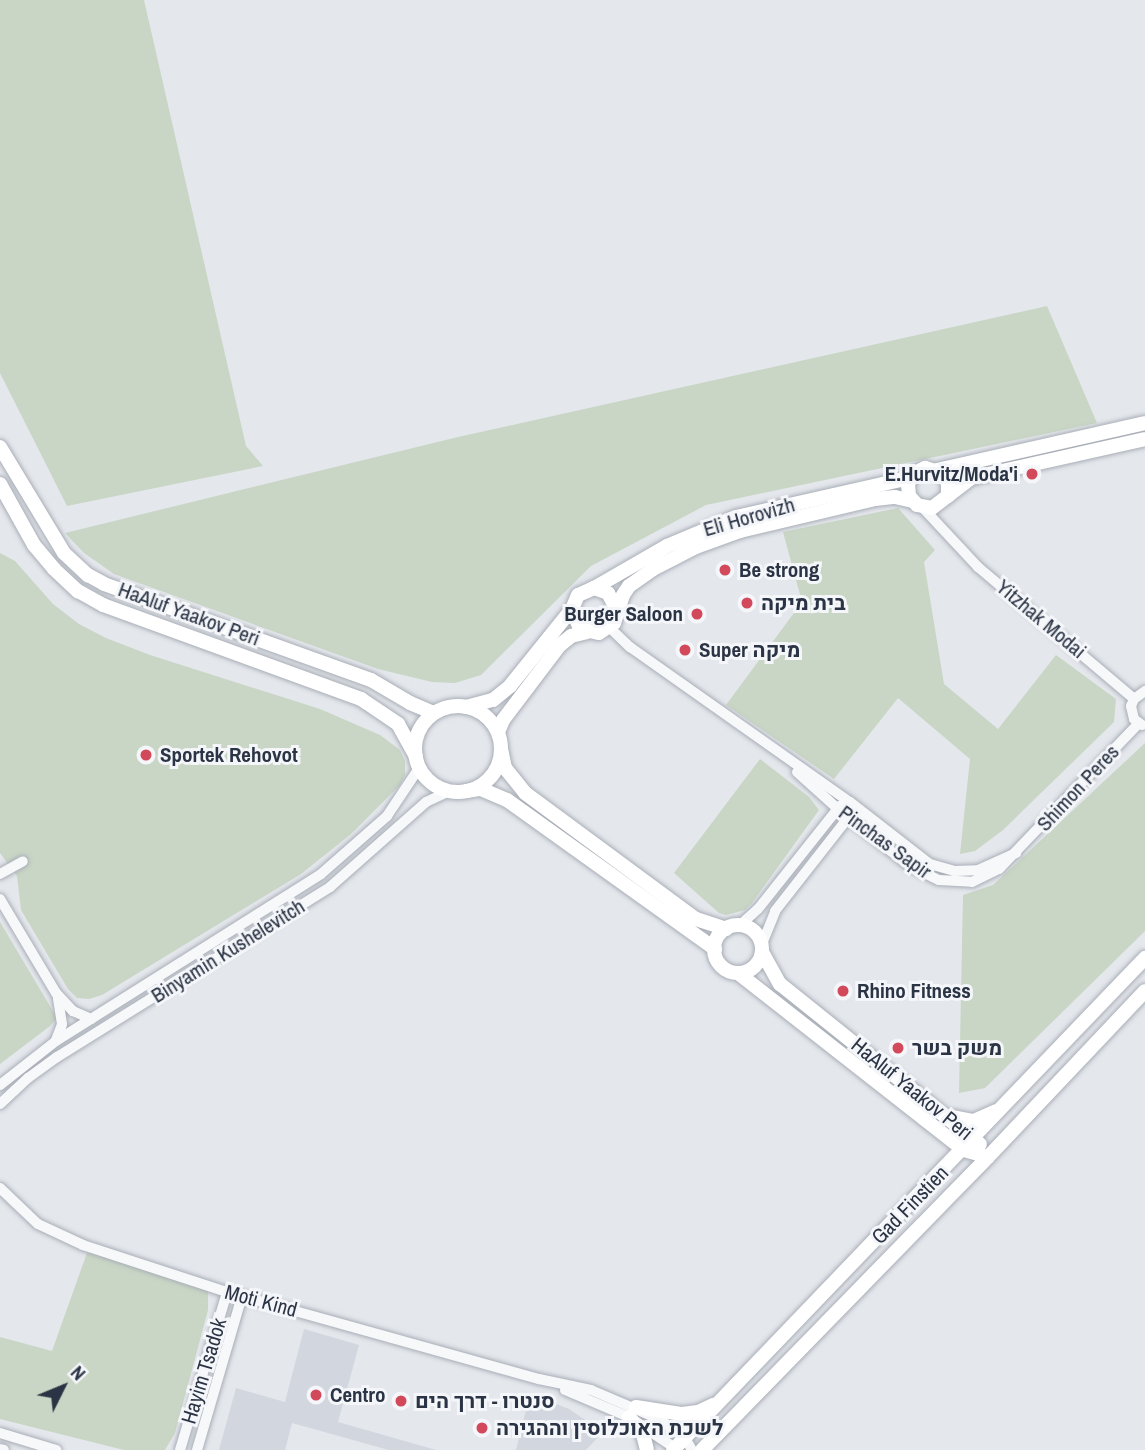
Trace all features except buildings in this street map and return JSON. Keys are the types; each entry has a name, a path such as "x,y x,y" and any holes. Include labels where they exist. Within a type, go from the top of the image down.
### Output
{"street":[{"path":"1145,423 937,470 925,468 914,473 908,484 918,505 937,507 962,483 983,475 1145,439"},
{"name":"HaAluf Yaakov Peri","path":"0,447 64,553 88,575 117,588 371,680 434,713"},
{"path":"937,470 948,484 943,518 950,537"},
{"name":"Eli Horovizh","path":"594,588 667,546 714,525 900,481 914,473"},
{"name":"HaAluf Yaakov Peri","path":"0,484 34,545 54,569 78,590 125,614 361,699 398,724 417,762"},
{"name":"Eli Horovizh","path":"617,610 623,595 639,578 719,538 875,499 895,497 918,505"},
{"name":"Yitzhak Modai","path":"918,505 978,567 1134,699"},
{"path":"498,732 560,645 571,636 587,632 599,633 610,628 617,610 608,593 594,588 578,595 572,609 510,686 493,700 466,707 450,707 434,713 417,736 417,762 432,783 450,791 481,789 507,800 715,949 724,968 738,973 757,965 765,931 781,902 848,818 850,802 836,807 758,909 718,937 715,949"},
{"path":"572,609 575,623 587,632"},
{"name":"Pinchas Sapir","path":"610,628 630,647 850,802 921,858 942,868 978,870 1016,853"},
{"path":"1142,725 1132,713 1134,699 1145,691"},
{"path":"466,707 485,716 498,732 509,774 525,793 696,919 753,930 762,948"},
{"name":"Shimon Peres","path":"1016,853 1142,725"},
{"name":"Pinchas Sapir","path":"771,747 848,818 910,866 939,880 962,883 983,879 1016,853"},
{"path":"466,791 492,776 501,749"},
{"name":"Binyamin Kushelevitch","path":"0,1085 55,1041 321,874 387,816 417,762"},
{"name":"Binyamin Kushelevitch","path":"0,1104 28,1078 57,1057 330,887 426,802 450,791"},
{"path":"0,874 23,861"},
{"path":"0,899 56,993 73,1011 91,1019"},
{"name":"HaAluf Yaakov Peri","path":"762,948 780,984 976,1138 988,1157"},
{"name":"Gad Finstien","path":"680,1447 720,1401 976,1138 1145,958"},
{"name":"HaAluf Yaakov Peri","path":"738,973 964,1150 988,1157"},
{"name":"Gad Finstien","path":"702,1450 988,1157 1145,991"},
{"path":"55,1041 62,1024 56,993"},
{"path":"940,1109 955,1118 974,1121 992,1114 1011,1100"},
{"path":"934,1126 947,1148 947,1168"},
{"name":"Moti Kind","path":"0,1188 31,1219 60,1236 227,1292 540,1380 586,1389 632,1412 672,1426 680,1447"},
{"name":"Hayim Tsadok","path":"180,1450 227,1292"},
{"name":"Hayim Tsadok","path":"197,1450 242,1296"},
{"path":"647,1450 643,1434 632,1412 690,1413 706,1409 720,1401"},
{"path":"0,1433 56,1450"}],"shaded area":[{"name":"Centro","path":"304,1329 359,1345 338,1422 436,1450 389,1450 292,1423 285,1450 219,1450 236,1388 285,1402"},
{"path":"530,1394 569,1409 603,1432 586,1450 516,1450"}],"green space":[{"path":"0,0 144,0 246,446 263,466 67,506 0,373"},
{"path":"1047,306 1097,423 706,505 591,566 481,675 455,683 432,682 378,669 114,574 84,553 65,533 458,437"},
{"path":"898,508 935,550 924,562 944,684 998,729 1056,655 1116,699 1114,722 1003,830 975,851 960,854 970,759 898,698 834,779 726,705 802,602 783,532"},
{"path":"0,553 15,561 53,604 79,624 106,638 150,655 320,709 380,735 400,750 405,761 405,775 400,785 351,834 301,874 102,995 89,999 77,998 68,989 21,910 17,876 0,853"},
{"path":"1145,743 1145,931 985,1088 959,1093 963,895 993,885"},
{"path":"760,759 809,797 819,810 752,903 745,910 726,915 719,913 674,873"},
{"path":"0,922 57,1018 0,1064"},
{"path":"88,1250 208,1291 208,1310 175,1433 165,1450 124,1450 0,1419 0,1337 52,1351"}],"place":[{"name":"E.Hurvitz/Moda'i","path":"1032,474"},
{"name":"Be strong","path":"725,570"},
{"name":"בית מיקה","path":"747,603"},
{"name":"Burger Saloon","path":"697,614"},
{"name":"Super מיקה","path":"685,650"},
{"name":"Sportek Rehovot","path":"146,755"},
{"name":"Rhino Fitness","path":"843,991"},
{"name":"משק בשר","path":"898,1048"},
{"name":"Centro","path":"316,1395"},
{"name":"סנטרו - דרך הים","path":"401,1401"},
{"name":"לשכת האוכלוסין וההגירה","path":"482,1428"}]}
